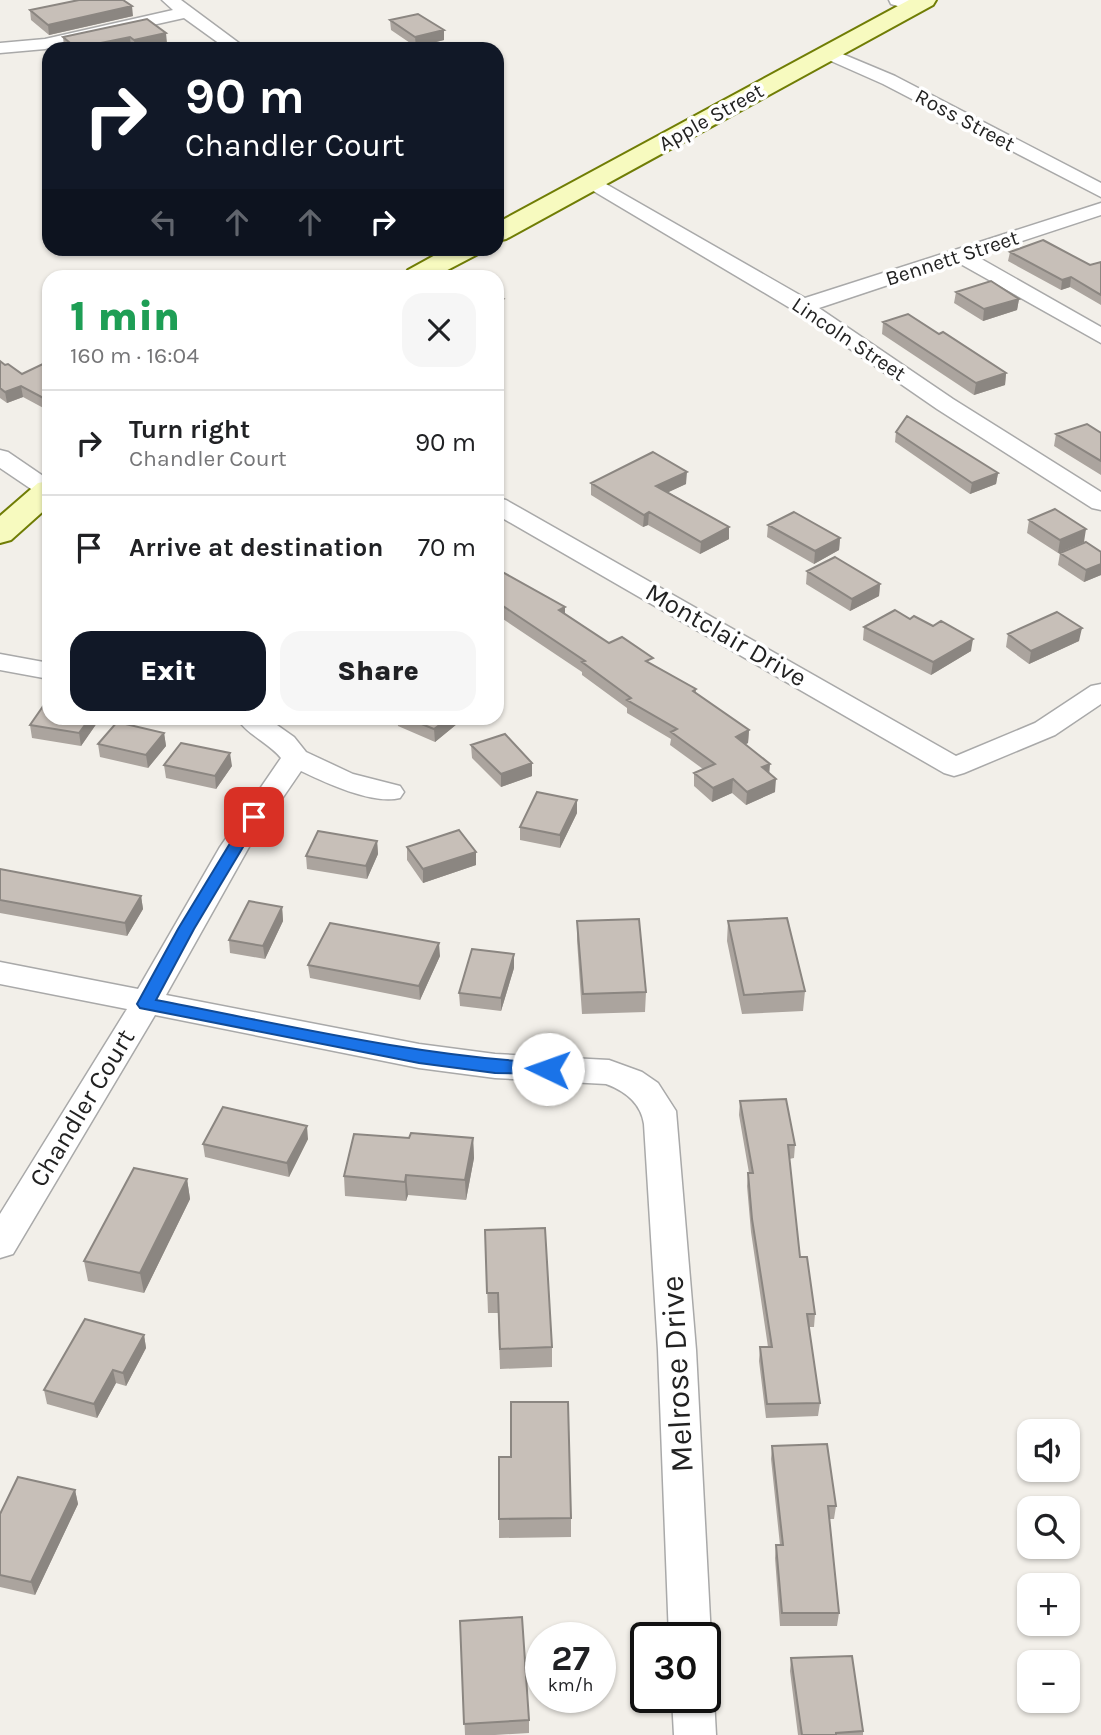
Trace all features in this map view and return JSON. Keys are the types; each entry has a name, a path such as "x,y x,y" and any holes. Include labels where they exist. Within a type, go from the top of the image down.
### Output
{"street":[{"path":"169,0 228,42"},
{"name":"Apple Street","path":"504,229 828,53 912,2"},
{"path":"53,42 186,12"},
{"path":"0,48 42,44"},
{"name":"Ross Street","path":"828,53 889,80 1101,191"},
{"name":"Lincoln Street","path":"592,182 803,306 945,404 1101,503"},
{"name":"Bennett Street","path":"803,306 1101,209"},
{"path":"959,255 1101,336"},
{"path":"428,270 454,256"},
{"path":"0,457 42,485"},
{"path":"0,533 42,496"},
{"name":"Montclair Drive","path":"504,509 954,767 1045,729 1101,692"},
{"path":"0,662 42,670"},
{"path":"260,725 284,743 296,758 343,780 390,792"},
{"name":"Chandler Court","path":"0,1244 146,1004 186,929 267,794 296,758"},
{"path":"0,973 146,1004"},
{"name":"Melrose Drive","path":"146,1004 419,1056 495,1066 609,1072 630,1080 646,1092 659,1111 677,1350 689,1622"},
{"path":"694,1713 695,1735"}],"building":[{"path":"79,0 123,0 132,6 48,25 30,10"},
{"path":"418,14 444,30 415,37 390,20"},
{"path":"147,19 166,33 134,40 130,37 105,42 69,42 63,37"},
{"path":"1043,240 1090,265 1101,262 1101,295 1071,277 1062,280 1010,252"},
{"path":"991,281 1019,299 984,309 956,292"},
{"path":"908,314 939,334 943,332 1006,373 976,383 883,322"},
{"path":"0,361 22,374 42,364 42,397 21,386 5,392 0,388"},
{"path":"907,416 998,473 972,483 896,432"},
{"path":"1087,424 1101,433 1101,461 1056,434"},
{"path":"653,452 687,472 656,486 729,527 701,542 649,512 644,515 591,483"},
{"path":"1055,509 1086,529 1060,540 1029,520"},
{"path":"794,512 840,538 815,551 768,525"},
{"path":"1086,542 1101,552 1101,564 1086,570 1060,553"},
{"path":"835,557 880,584 852,599 807,571"},
{"path":"504,573 565,607 559,610 609,643 622,637 653,658 646,661 696,689 693,691 749,730 736,737 770,764 762,767 776,779 747,792 733,779 713,788 694,773 715,764 671,732 677,729 627,700 631,698 582,662 585,661 504,607"},
{"path":"895,610 910,619 914,616 933,626 941,621 973,639 933,662 864,627"},
{"path":"1057,612 1082,628 1031,651 1008,634"},
{"path":"42,708 42,725 85,725 79,733 30,725"},
{"path":"114,725 130,725 164,733 146,755 98,744"},
{"path":"505,734 532,763 501,774 471,745"},
{"path":"181,743 230,753 215,776 164,765"},
{"path":"537,792 577,800 560,835 520,827"},
{"path":"459,830 476,852 423,869 407,847"},
{"path":"318,831 377,841 366,866 306,856"},
{"path":"0,869 141,896 125,923 0,900"},
{"path":"249,901 282,907 263,946 229,940"},
{"path":"787,918 805,991 744,995 728,921"},
{"path":"639,919 646,992 583,994 577,921"},
{"path":"330,923 439,943 419,986 308,965"},
{"path":"472,949 514,954 501,998 459,993"},
{"path":"786,1099 795,1145 788,1145 800,1257 807,1257 815,1314 807,1314 820,1403 767,1404 760,1347 772,1347 752,1219 748,1173 753,1173 740,1101"},
{"path":"223,1107 307,1126 287,1163 203,1144"},
{"path":"411,1133 473,1138 465,1180 406,1175 405,1182 344,1176 354,1134 409,1138"},
{"path":"134,1168 187,1179 140,1273 84,1261"},
{"path":"545,1228 552,1347 500,1349 498,1293 487,1293 485,1230"},
{"path":"85,1319 144,1335 123,1373 113,1370 94,1404 44,1390"},
{"path":"511,1402 568,1402 571,1518 499,1519 499,1457 511,1457"},
{"path":"827,1444 836,1506 828,1506 839,1613 782,1613 776,1545 783,1545 772,1446"},
{"path":"18,1477 75,1490 31,1582 0,1575 0,1514"},
{"path":"522,1617 525,1713 529,1713 529,1720 464,1724 460,1621"},
{"path":"852,1656 863,1731 836,1735 802,1735 791,1658"}],"route":[{"path":"254,817 186,929 146,1004 419,1056 495,1066 548,1069"}]}
